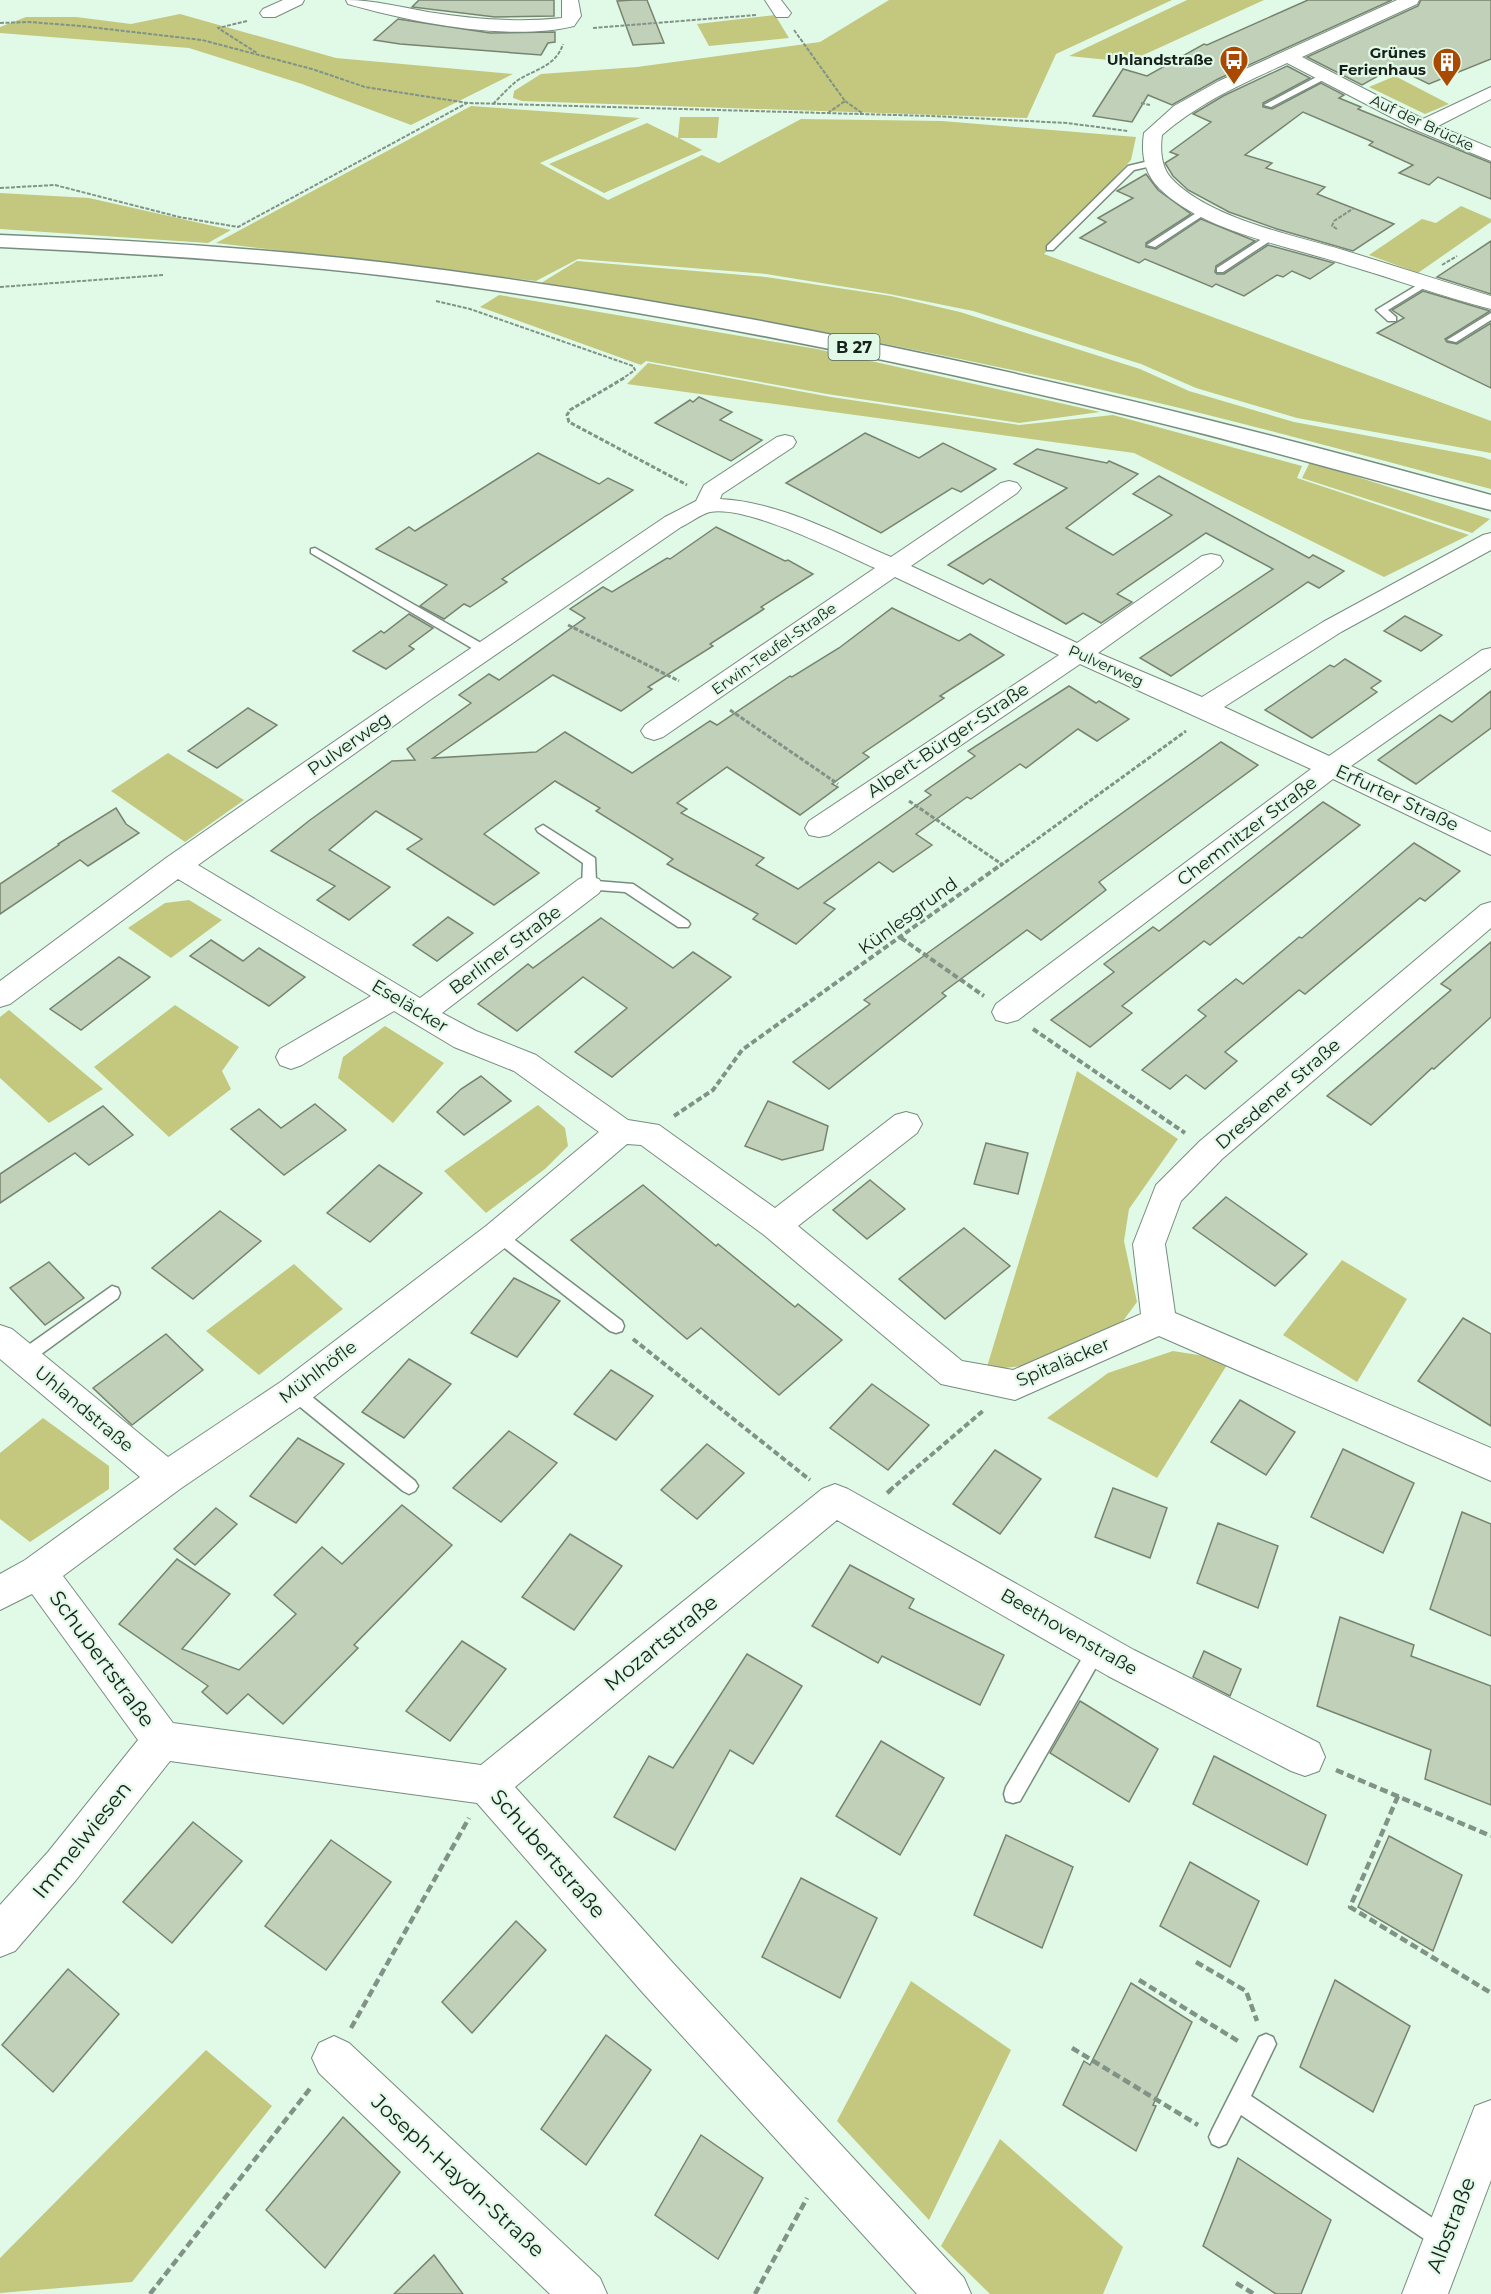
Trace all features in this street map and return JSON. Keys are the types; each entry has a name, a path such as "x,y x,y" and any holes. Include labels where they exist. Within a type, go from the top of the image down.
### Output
{"main road":[{"name":"B 27","path":"0,241 167,249 330,264 473,281 685,315 1030,384 1307,452 1483,501"}],"street":[{"path":"269,13 296,0"},
{"path":"354,0 407,14 463,21 567,26 572,16 570,0"},
{"path":"1411,0 1217,90 1180,110 1153,134 1150,149 1153,163 1166,183 1190,201 1207,209 1274,236 1491,303"},
{"name":"Auf der Brücke","path":"1289,57 1423,126 1491,155"},
{"path":"1423,126 1491,92"},
{"name":"Pulverweg","path":"706,505 712,490 785,442"},
{"name":"Erwin-Teufel-Straße","path":"654,732 1009,488"},
{"name":"Pulverweg","path":"0,996 176,865 484,650 673,522 706,505 740,507 777,517 893,567 1079,654 1198,717"},
{"path":"1198,717 1332,627 1489,542"},
{"name":"Albert-Bürger-Straße","path":"819,828 1079,654 1211,561"},
{"name":"Chemnitzer Straße","path":"1007,1012 1331,767 1491,656"},
{"name":"Erfurter Straße","path":"1198,717 1331,767 1464,829 1491,845"},
{"name":"Eseläcker","path":"176,865 395,996 420,1014 465,1039 525,1063 635,1132"},
{"name":"Berliner Straße","path":"420,1014 590,886"},
{"name":"Dresdener Straße","path":"1159,1321 1149,1244 1167,1194 1212,1150 1491,912"},
{"path":"291,1057 395,996"},
{"path":"775,1226 906,1124"},
{"name":"Spitaläcker","path":"635,1132 775,1226 953,1374 1015,1385 1159,1321"},
{"name":"Mühlhöfle","path":"0,1593 38,1572 167,1479 294,1392 635,1132"},
{"path":"1159,1321 1491,1465"},
{"name":"Uhlandstraße","path":"12,1348 167,1479"},
{"name":"Beethovenstraße","path":"848,1507 1097,1649 1305,1757"},
{"name":"Mozartstraße","path":"487,1785 848,1507"},
{"name":"Schubertstraße","path":"38,1572 162,1741 487,1785 575,1888 828,2160 948,2294"},
{"name":"Immelwiesen","path":"0,1936 62,1866 162,1741"},
{"name":"Joseph-Haydn-Straße","path":"334,2058 584,2294"},
{"name":"Albstraße","path":"1425,2294 1444,2239 1491,2122"}],"lane":[{"path":"1268,105 1324,76"},
{"path":"1050,248 1131,168 1153,163"},
{"path":"1152,245 1207,209"},
{"path":"1220,270 1274,236"},
{"path":"1392,319 1381,310 1427,283"},
{"path":"1452,339 1491,316"},
{"path":"315,551 484,650"},
{"path":"543,829 590,861 590,886 628,887 683,924"},
{"path":"498,1235 616,1326"},
{"path":"12,1348 112,1293"},
{"path":"294,1392 409,1486"},
{"path":"1013,1794 1097,1649"},
{"path":"1219,2137 1263,2050"},
{"path":"1238,2100 1444,2239"}],"path":[{"path":"493,104 517,82 549,64 562,52 567,26 778,7 845,101 864,114"},
{"path":"260,55 218,28 269,13"},
{"path":"0,23 29,22 202,40 365,87 468,103 864,114 1067,123 1153,134"},
{"path":"827,114 845,101"},
{"path":"0,188 55,186 179,217 238,227 468,103"},
{"path":"1340,235 1338,230 1332,226 1334,221 1354,208"},
{"path":"0,287 173,274"},
{"path":"428,300 470,309 633,366 635,370 570,410 567,416 569,422 683,481 706,505"},
{"path":"541,612 707,695 861,800"},
{"name":"Künlesgrund","path":"635,1132 713,1089 742,1050 1003,865 1198,717"},
{"path":"884,784 1003,865"},
{"path":"901,938 1212,1150"},
{"path":"616,1326 848,1507 1015,1385"},
{"path":"1305,1757 1491,1836"},
{"path":"1398,1796 1350,1907 1491,1993"},
{"path":"1196,1962 1246,1991 1263,2050"},
{"path":"1139,1980 1263,2050"},
{"path":"1072,2048 1219,2137"},
{"path":"755,2294 828,2160"},
{"path":"1236,2283 1254,2294"}],"green space":[{"path":"889,0 1172,0 1056,54 1027,118 522,101 513,98 514,91 541,74 637,67 820,42"},
{"path":"1187,0 1264,0 1128,62 1069,56"},
{"path":"180,14 336,58 513,74 411,125 302,84 189,48 0,33 0,27 26,17 76,17 131,24"},
{"path":"775,15 789,38 709,46 697,24"},
{"path":"1395,76 1449,104 1425,114 1369,87"},
{"path":"471,106 640,118 540,163 608,200 702,155 719,163 801,119 942,121 1136,137 1131,160 1044,254 1491,421 1491,453 1297,418 1196,388 1141,364 973,311 889,294 766,274 578,259 536,281 216,243"},
{"path":"680,117 719,117 717,138 679,138 702,150 604,193 549,164 647,123 678,138"},
{"path":"0,193 89,198 231,230 208,243 0,229"},
{"path":"1461,206 1491,219 1491,222 1418,273 1369,255 1422,219 1436,223"},
{"path":"577,261 766,277 891,296 960,312 1140,369 1189,391 1294,422 1491,460 1491,489 1232,421 1071,383 845,336 541,283"},
{"path":"499,295 817,349 1100,412 1019,423 827,394 646,361 641,365 480,307"},
{"path":"648,363 831,397 1019,425 1113,415 1302,466 1297,478 1469,535 1384,577 1134,453 627,384"},
{"path":"1310,462 1490,519 1472,533 1302,478"},
{"path":"168,753 244,800 185,842 111,791"},
{"path":"189,900 222,920 171,958 128,928 165,903"},
{"path":"175,1005 239,1047 222,1071 231,1089 169,1137 94,1067"},
{"path":"9,1010 103,1089 49,1123 0,1078 0,1017"},
{"path":"385,1026 444,1063 393,1123 338,1078 343,1057"},
{"path":"1077,1071 1178,1139 1129,1209 1124,1241 1137,1302 1120,1325 1023,1366 986,1370"},
{"path":"538,1105 565,1128 568,1146 545,1169 486,1213 444,1171"},
{"path":"1342,1260 1407,1299 1357,1382 1283,1335"},
{"path":"294,1264 343,1309 259,1375 206,1331"},
{"path":"1173,1351 1230,1360 1157,1478 1047,1418 1108,1373"},
{"path":"43,1418 109,1466 109,1489 30,1542 0,1519 0,1453"},
{"path":"911,1981 1011,2050 929,2220 837,2121"},
{"path":"206,2050 272,2106 132,2282 0,2293 0,2258"},
{"path":"1000,2139 1123,2247 1103,2294 990,2294 941,2246"}],"building":[{"path":"419,0 554,0 554,16 495,17 412,7"},
{"path":"647,0 664,43 633,45 617,1"},
{"path":"1308,0 1392,0 1218,79 1172,105 1148,95 1132,122 1093,116 1123,69 1147,76 1204,44 1207,45"},
{"path":"1421,0 1491,0 1491,59 1429,84 1394,67 1362,85 1307,57 1418,6"},
{"path":"398,19 490,33 555,32 555,42 548,43 541,55 374,40"},
{"path":"1287,66 1310,78 1263,103 1263,107 1272,109 1321,83 1344,95 1339,98 1361,107 1358,109 1491,163 1491,199 1438,177 1429,185 1399,173 1413,165 1369,145 1373,142 1303,112 1245,155 1272,163 1266,168 1325,187 1317,194 1394,224 1353,251 1277,229 1229,212 1188,190 1173,176 1165,163 1178,155 1170,152 1211,122 1193,114 1223,96"},
{"path":"1146,174 1158,190 1191,214 1146,243 1146,247 1156,249 1201,219 1255,241 1216,266 1217,274 1224,274 1268,245 1334,263 1310,279 1292,271 1283,277 1277,275 1244,296 1216,284 1212,287 1145,259 1139,263 1080,238 1106,222 1098,218 1133,198 1117,191"},
{"path":"1491,241 1491,294 1437,277"},
{"path":"1423,291 1490,311 1445,339 1447,342 1457,344 1491,323 1491,388 1377,333 1404,318 1392,310"},
{"path":"699,397 732,412 720,420 762,440 731,461 655,423 690,400 693,402"},
{"path":"865,433 919,458 943,443 996,469 961,492 952,488 881,533 786,483"},
{"path":"1037,449 1107,463 1109,461 1138,474 1066,528 1113,555 1172,515 1133,494 1159,476 1309,558 1313,555 1344,571 1319,588 1308,582 1171,676 1140,658 1273,569 1206,533 1117,594 1132,602 1101,623 1083,613 1066,624 990,579 983,584 948,565 1067,488 1014,464"},
{"path":"538,453 599,484 608,478 633,490 502,579 507,582 470,607 464,604 444,619 420,606 447,585 376,549 409,527 415,531"},
{"path":"716,527 813,574 761,607 764,609 710,644 713,646 648,687 652,689 621,711 553,675 433,758 536,752 565,732 632,773 710,721 717,725 790,676 792,677 839,648 892,608 959,641 970,634 1004,655 940,696 944,698 863,753 869,757 832,784 838,787 800,815 727,767 677,803 687,809 681,813 764,858 756,865 798,889 931,795 925,791 975,756 968,751 1069,686 1096,703 1099,701 1129,719 1097,741 1078,729 1026,768 1020,764 971,799 967,797 916,834 932,845 893,872 879,862 824,903 835,909 796,944 753,919 758,914 667,864 673,859 596,811 600,808 555,781 484,834 539,873 494,905 407,849 422,839 376,811 329,850 390,887 349,920 317,900 335,886 271,851 392,761 415,760 407,749 471,703 459,695 489,674 499,680 585,618 570,609 603,587 612,592 667,558 670,559"},
{"path":"409,614 433,628 409,646 414,649 386,669 353,651 381,631 384,633"},
{"path":"1405,616 1442,635 1421,651 1384,631"},
{"path":"1345,659 1381,681 1371,688 1377,692 1312,738 1265,710 1330,665 1334,667"},
{"path":"1491,691 1491,728 1416,784 1378,760 1440,715 1452,722"},
{"path":"248,708 277,725 217,768 188,751"},
{"path":"1221,742 1258,765 1099,882 1106,890 1041,940 1027,930 942,993 946,996 829,1089 793,1062 870,1004 864,1000"},
{"path":"1323,802 1360,825 1210,945 1204,941 1122,1006 1132,1013 1090,1047 1051,1020 1114,972 1104,964 1153,927 1159,931"},
{"path":"116,808 126,824 139,833 88,866 80,860 0,914 0,884"},
{"path":"1414,843 1460,871 1425,901 1420,898 1305,994 1299,990 1225,1052 1237,1061 1205,1089 1186,1075 1170,1089 1142,1070 1206,1016 1198,1010 1236,979 1243,984 1299,937 1302,938"},
{"path":"448,917 473,933 437,961 413,945"},
{"path":"601,918 673,968 693,952 731,977 612,1077 575,1052 627,1008 583,977 517,1031 478,1004 528,964 533,968"},
{"path":"211,940 243,961 259,948 305,977 269,1006 190,956"},
{"path":"1491,942 1491,1017 1371,1125 1327,1096 1451,990 1441,984"},
{"path":"119,957 150,977 81,1030 50,1009"},
{"path":"481,1076 511,1101 464,1135 437,1112 461,1089"},
{"path":"768,1101 828,1126 823,1150 782,1160 745,1146"},
{"path":"315,1104 346,1130 284,1175 231,1129 259,1109 281,1128"},
{"path":"103,1106 133,1135 89,1165 75,1153 0,1203 0,1174"},
{"path":"986,1143 1028,1153 1018,1194 974,1184"},
{"path":"379,1165 422,1193 370,1242 327,1213"},
{"path":"870,1180 905,1209 867,1239 833,1210"},
{"path":"643,1185 716,1246 718,1244 795,1307 798,1304 842,1340 779,1395 701,1328 687,1339 571,1240"},
{"path":"1226,1197 1307,1254 1275,1286 1193,1228"},
{"path":"220,1211 261,1241 193,1299 152,1268"},
{"path":"964,1228 1010,1266 945,1319 899,1279"},
{"path":"49,1262 84,1298 45,1325 10,1288"},
{"path":"514,1278 560,1301 517,1357 471,1333"},
{"path":"1463,1318 1491,1334 1491,1426 1418,1381"},
{"path":"166,1334 203,1370 132,1425 93,1388"},
{"path":"409,1359 451,1384 404,1438 362,1412"},
{"path":"611,1370 653,1396 616,1440 574,1414"},
{"path":"872,1384 929,1425 888,1470 830,1428"},
{"path":"1240,1400 1295,1432 1266,1475 1211,1442"},
{"path":"509,1431 557,1463 501,1522 453,1488"},
{"path":"298,1438 344,1464 296,1523 250,1496"},
{"path":"707,1444 744,1473 697,1519 661,1490"},
{"path":"1343,1449 1414,1483 1383,1553 1311,1517"},
{"path":"995,1450 1041,1479 1000,1534 953,1504"},
{"path":"1113,1488 1167,1508 1150,1558 1095,1537"},
{"path":"402,1505 452,1545 354,1645 358,1648 283,1724 248,1694 227,1714 202,1692 208,1686 119,1624 177,1559 230,1594 182,1649 239,1670 296,1614 274,1595 322,1547 342,1564"},
{"path":"216,1508 237,1524 195,1565 174,1549"},
{"path":"1462,1512 1491,1524 1491,1636 1430,1609"},
{"path":"1218,1523 1278,1546 1258,1608 1197,1583"},
{"path":"570,1534 622,1566 574,1630 522,1597"},
{"path":"850,1565 914,1599 909,1608 1004,1655 980,1705 882,1656 878,1663 812,1626"},
{"path":"1340,1617 1414,1645 1411,1656 1491,1686 1491,1805 1425,1779 1431,1750 1317,1706"},
{"path":"462,1641 506,1669 450,1741 406,1711"},
{"path":"1204,1651 1241,1669 1230,1696 1193,1677"},
{"path":"747,1654 802,1686 753,1764 730,1750 675,1850 614,1817 649,1756 673,1768"},
{"path":"1080,1701 1158,1749 1129,1802 1050,1753"},
{"path":"881,1741 944,1778 900,1855 836,1816"},
{"path":"1214,1756 1326,1815 1307,1865 1193,1804"},
{"path":"193,1822 242,1861 172,1943 123,1902"},
{"path":"1006,1835 1073,1867 1042,1948 974,1915"},
{"path":"1389,1836 1462,1875 1433,1951 1358,1907"},
{"path":"331,1840 391,1882 326,1970 265,1926"},
{"path":"1190,1862 1259,1901 1230,1967 1160,1926"},
{"path":"801,1878 877,1918 840,1998 762,1957"},
{"path":"516,1921 546,1950 472,2033 442,2002"},
{"path":"68,1969 119,2014 53,2092 2,2045"},
{"path":"1335,1980 1410,2026 1373,2112 1300,2067"},
{"path":"1131,1983 1192,2022 1153,2105 1156,2106 1136,2151 1063,2105 1084,2061 1090,2065"},
{"path":"606,2035 651,2070 586,2165 541,2129"},
{"path":"343,2117 400,2172 325,2268 266,2210"},
{"path":"701,2135 763,2178 718,2259 655,2215"},
{"path":"1238,2158 1331,2220 1301,2294 1276,2294 1203,2246"},
{"path":"434,2255 463,2294 394,2294"}],"place":[{"name":"Uhlandstraße","path":"1234,86"},
{"name":"Grünes Ferienhaus","path":"1447,88"}]}
